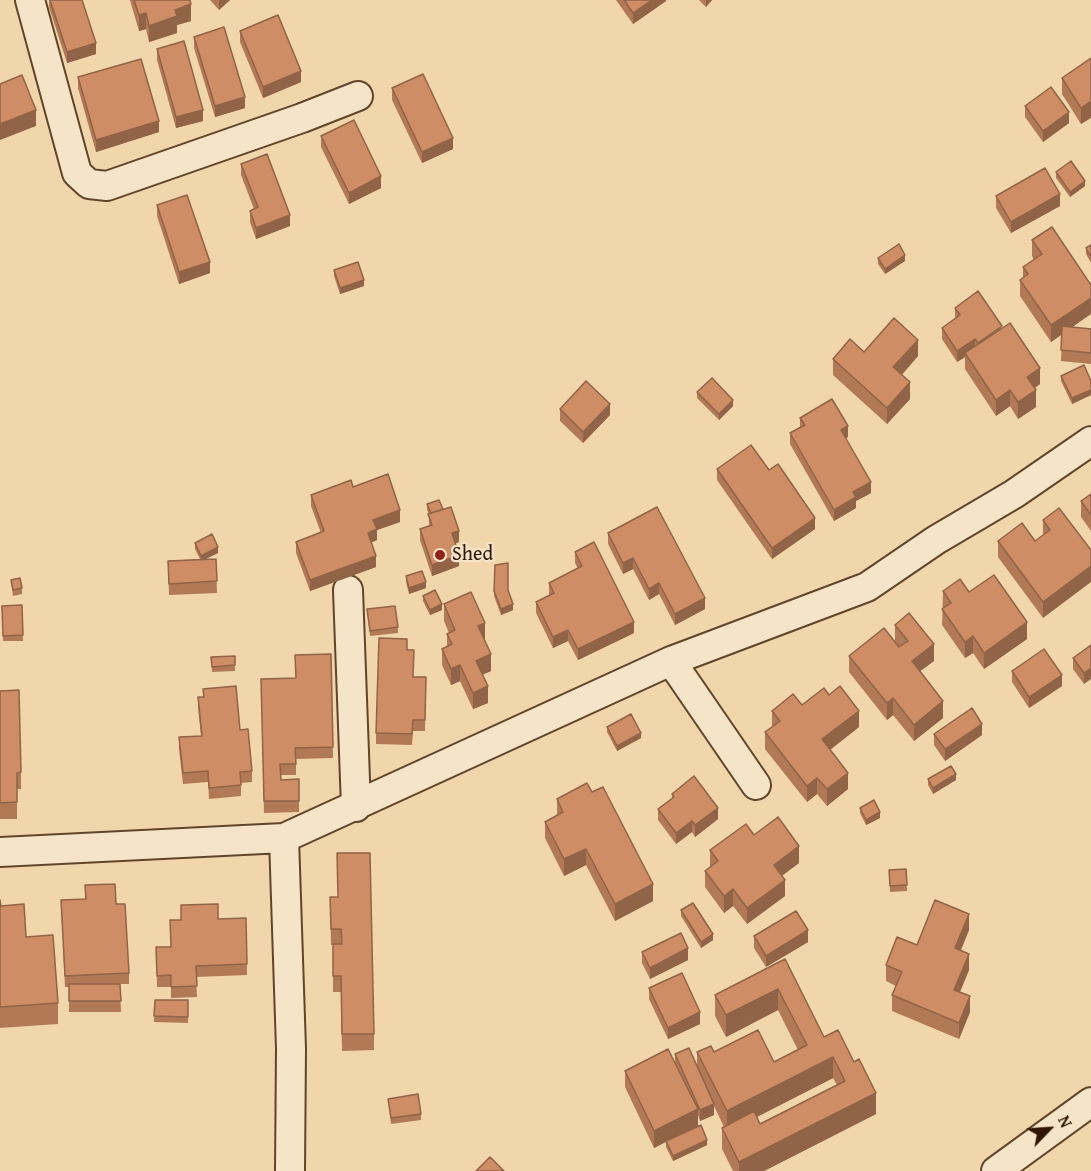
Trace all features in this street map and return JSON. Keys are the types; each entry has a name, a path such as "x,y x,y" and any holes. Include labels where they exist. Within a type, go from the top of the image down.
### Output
{"street":[{"path":"30,0 77,173 89,184 108,186 358,96"},
{"path":"0,852 284,838 671,661 867,587 936,540 1014,494 1091,441"},
{"path":"348,590 356,807"},
{"path":"671,661 756,784"},
{"path":"284,838 291,1049 290,1171"},
{"path":"996,1171 1091,1102"}],"building":[{"path":"50,0 82,0 96,43 67,52"},
{"path":"134,0 190,0 191,4 175,10 177,16 149,26 146,13 139,15"},
{"path":"624,0 652,0 633,13"},
{"path":"278,15 301,71 263,87 240,31"},
{"path":"224,27 245,97 215,106 194,37"},
{"path":"184,41 203,110 176,117 157,49"},
{"path":"1091,58 1091,101 1081,108 1062,78"},
{"path":"141,59 159,121 96,140 78,77"},
{"path":"423,74 453,138 422,152 392,88"},
{"path":"22,75 36,110 0,124 0,84"},
{"path":"1051,87 1069,112 1043,131 1025,106"},
{"path":"354,120 381,176 349,193 321,136"},
{"path":"267,154 290,215 256,228 250,211 258,207 241,164"},
{"path":"1071,161 1085,181 1070,192 1056,172"},
{"path":"1045,168 1060,194 1011,222 996,196"},
{"path":"187,195 210,262 179,272 157,205"},
{"path":"1052,227 1091,285 1091,298 1051,325 1020,280 1028,274 1023,267 1042,254 1032,240"},
{"path":"899,244 905,255 885,269 878,258"},
{"path":"1091,245 1091,257 1086,248"},
{"path":"358,262 364,280 340,288 334,270"},
{"path":"978,291 1002,326 978,343 975,339 957,351 942,328 960,315 955,308"},
{"path":"894,318 918,340 893,367 910,382 887,408 833,359 850,339 864,352"},
{"path":"1010,323 1040,368 1027,377 1036,390 1018,402 1010,390 996,400 965,353"},
{"path":"1062,326 1091,329 1091,353 1061,350"},
{"path":"1084,365 1091,381 1091,390 1072,398 1061,376"},
{"path":"712,378 733,400 719,414 697,392"},
{"path":"586,381 610,404 583,432 560,409"},
{"path":"832,399 848,426 841,430 871,482 853,492 856,497 834,510 790,433 805,425 800,418"},
{"path":"751,445 769,470 778,464 815,518 772,548 717,469"},
{"path":"388,474 400,510 373,520 377,529 368,533 376,556 310,580 296,542 324,531 311,495 351,480 353,487"},
{"path":"1091,494 1091,515 1081,501"},
{"path":"439,500 443,509 431,513 427,504"},
{"name":"Shed","path":"451,507 459,531 452,533 459,555 432,565 420,529 432,525 428,514"},
{"path":"657,507 705,598 675,614 659,583 649,589 633,558 623,563 608,533"},
{"path":"1059,508 1091,550 1091,566 1043,602 998,541 1022,523 1035,541 1050,530 1043,520"},
{"path":"212,534 218,547 201,556 195,543"},
{"path":"594,542 634,622 578,649 568,630 553,637 536,602 554,593 549,583 582,566 575,552"},
{"path":"216,559 217,581 169,584 168,561"},
{"path":"508,563 508,590 513,604 501,609 494,591 495,565"},
{"path":"422,571 426,582 409,588 406,576"},
{"path":"994,575 1027,622 984,653 973,636 965,642 942,609 951,603 943,591 960,579 969,592"},
{"path":"20,578 22,588 13,590 11,580"},
{"path":"435,590 442,604 430,610 423,596"},
{"path":"471,592 485,623 478,626 491,654 476,661 488,686 473,693 460,665 451,669 442,649 452,644 447,634 455,630 444,604"},
{"path":"22,605 23,635 3,636 2,606"},
{"path":"395,606 398,627 370,631 367,609"},
{"path":"909,613 934,644 912,661 943,701 914,725 893,698 887,703 849,656 884,628 899,647 908,641 895,625"},
{"path":"379,638 407,639 407,650 414,650 413,677 426,677 425,720 413,720 412,734 376,733"},
{"path":"1091,645 1091,668 1084,673 1073,658"},
{"path":"1044,649 1062,675 1029,697 1012,671"},
{"path":"331,654 333,747 295,748 296,764 280,764 281,780 299,779 299,801 264,801 261,679 296,678 295,655"},
{"path":"235,656 235,665 212,667 211,657"},
{"path":"236,686 240,730 248,729 252,771 240,772 241,785 209,788 208,771 183,773 179,737 202,736 198,697 204,697 203,689"},
{"path":"840,686 859,711 822,739 848,773 827,789 817,778 807,786 765,732 780,721 772,711 793,694 802,705 824,688 829,695"},
{"path":"19,690 21,772 17,773 17,802 0,803 0,691"},
{"path":"972,708 982,724 945,749 934,734"},
{"path":"631,714 641,733 617,746 607,727"},
{"path":"951,766 956,774 933,788 928,779"},
{"path":"694,776 718,808 695,825 692,821 676,833 658,809 674,797 672,794"},
{"path":"587,783 592,792 603,787 653,884 615,904 586,849 564,859 545,822 563,812 557,799"},
{"path":"874,800 880,812 866,820 860,808"},
{"path":"778,817 799,846 774,865 785,880 747,908 733,889 724,896 705,871 718,861 710,850 746,824 754,835"},
{"path":"337,853 370,853 374,1034 342,1034 341,976 333,976 333,944 342,944 341,929 331,929 330,897 338,897"},
{"path":"906,869 907,885 890,886 889,870"},
{"path":"115,884 116,904 125,904 129,973 65,976 61,900 86,899 85,885"},
{"path":"0,900 1,906 24,904 26,937 53,935 58,1003 0,1007"},
{"path":"935,900 969,914 955,948 969,954 954,990 970,996 959,1023 892,995 902,972 886,965 897,937 917,945"},
{"path":"693,903 713,934 701,942 681,910"},
{"path":"218,904 218,919 246,918 247,964 196,966 197,986 171,987 171,975 157,976 156,947 171,947 170,920 181,920 181,905"},
{"path":"796,911 808,930 766,956 754,936"},
{"path":"681,933 688,948 650,968 642,952"},
{"path":"785,959 824,1037 838,1030 854,1062 859,1059 876,1093 739,1162 722,1128 754,1111 760,1124 845,1081 833,1057 727,1111 697,1052 711,1046 714,1052 758,1030 774,1062 807,1045 778,989 726,1015 715,995"},
{"path":"682,973 700,1012 668,1028 649,988"},
{"path":"69,984 120,984 121,1001 69,1001"},
{"path":"155,1000 188,1000 188,1017 154,1016"},
{"path":"689,1048 714,1104 700,1110 675,1054"},
{"path":"668,1049 698,1109 654,1131 625,1071"},
{"path":"418,1094 421,1114 391,1118 388,1099"},
{"path":"701,1125 707,1140 673,1156 666,1141"},
{"path":"490,1157 504,1171 476,1171"}],"place":[{"name":"Shed","path":"440,555"}]}
